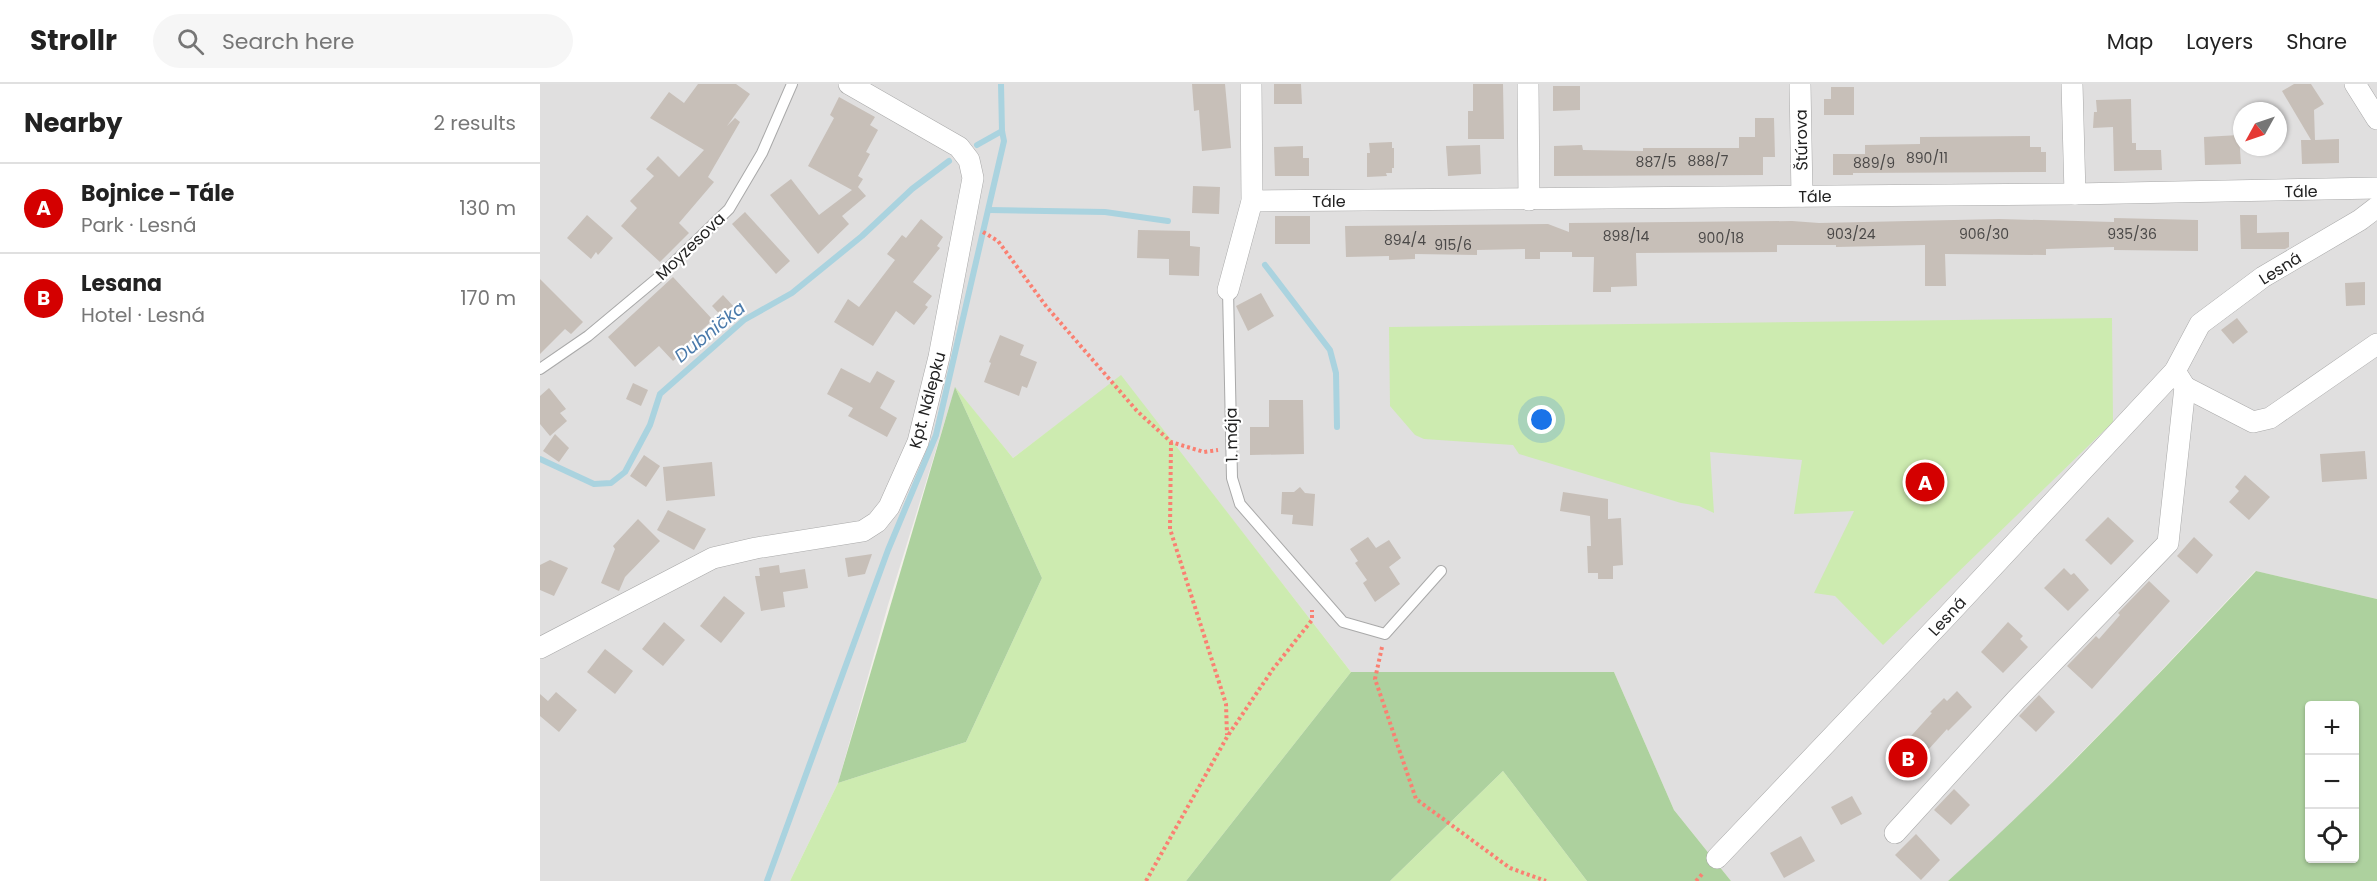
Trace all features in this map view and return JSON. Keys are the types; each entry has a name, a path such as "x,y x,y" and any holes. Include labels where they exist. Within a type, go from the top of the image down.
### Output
{"street":[{"name":"Kpt. Nálepku","path":"540,648 713,558 756,548 863,531 877,522 889,507 918,442 939,357 973,178 969,160 959,147 849,84"},
{"name":"1. mája","path":"1228,290 1252,201 1251,84"},
{"path":"1528,84 1529,200"},
{"name":"Štúrova","path":"1800,84 1802,196"},
{"path":"2072,84 2075,194"},
{"path":"2355,84 2377,119"},
{"name":"Tále","path":"1252,201 2075,194 2377,188"},
{"name":"Lesná","path":"1895,833 2016,700 2168,543 2180,379 2200,324 2263,277 2360,220 2377,207"},
{"path":"2180,379 2253,422 2270,418 2377,344"},
{"name":"Lesná","path":"1717,858 1947,616 2180,379"}],"lane":[{"name":"Moyzesova","path":"540,369 588,336 660,276 729,209 762,153 792,84"},
{"name":"1. mája","path":"1228,290 1230,449 1232,478 1240,504 1343,622 1384,634"},
{"path":"1384,634 1441,571"}],"path":[{"path":"989,234 999,241 1046,306 1137,411 1171,442 1204,452 1230,449"},
{"path":"1171,442 1170,529 1226,704 1227,737"},
{"path":"1146,881 1227,737 1273,669 1312,620 1311,584"},
{"path":"1384,634 1375,679 1416,799 1510,868 1546,881"}],"shaded area":[{"path":"540,84 2377,84 2377,599 2255,571 2139,694 2003,832 1948,881 1731,881 1674,810 1614,672 1351,672 1121,376 1013,458 955,388 888,605 838,783 790,881 540,881"}],"green space":[{"path":"2112,318 2113,422 1883,645 1835,596 1814,593 1854,511 1794,514 1802,460 1710,452 1714,513 1699,506 1681,503 1519,454 1513,445 1424,439 1415,435 1390,406 1389,327"},
{"path":"1121,375 1351,672 1186,881 790,881 838,783 966,742 1042,578 955,387 1013,458"},
{"path":"955,387 1042,578 966,742 838,783"},
{"path":"2256,571 2377,599 2377,881 1948,881 2067,768"},
{"path":"1351,672 1614,672 1674,810 1731,881 1587,881 1503,771 1390,881 1186,881"},
{"path":"1503,771 1587,881 1390,881"}],"building":[{"path":"698,84 736,84 750,94 727,126 735,118 740,122 708,177 714,182 679,223 689,233 660,262 621,226 637,208 630,201 654,176 646,169 658,156 679,177 704,150 650,118 669,92 684,103"},
{"path":"1192,84 1225,84 1231,148 1202,151 1199,110 1194,111"},
{"path":"1274,84 1301,84 1302,104 1274,104"},
{"path":"1473,84 1503,84 1504,139 1468,139 1468,111 1473,111"},
{"path":"2294,84 2311,84 2324,104 2314,110 2315,140 2339,139 2339,163 2302,164 2301,140 2311,140 2282,91"},
{"path":"1553,86 1580,86 1580,110 1553,111"},
{"path":"1831,87 1854,87 1854,115 1824,115 1824,99 1831,99"},
{"path":"839,97 875,117 870,125 878,130 866,152 870,154 858,176 863,179 858,187 866,196 842,216 849,224 818,254 770,195 791,179 819,215 852,190 808,166 834,118 830,115"},
{"path":"2131,99 2132,143 2136,143 2136,150 2161,150 2162,170 2114,171 2113,127 2093,128 2094,112 2097,112 2096,100"},
{"path":"1755,118 1774,118 1775,157 1763,157 1763,175 1554,176 1554,146 1582,145 1583,150 1643,151 1643,148 1739,148 1739,137 1755,137"},
{"path":"2233,135 2233,156 2240,156 2241,164 2205,165 2204,137"},
{"path":"2030,136 2030,147 2041,147 2041,152 2046,152 2046,172 1833,175 1833,154 1865,154 1865,145 1920,144 1920,137"},
{"path":"1392,142 1394,168 1392,168 1392,173 1386,173 1387,176 1367,177 1369,143"},
{"path":"1480,145 1481,174 1448,176 1446,146"},
{"path":"1303,146 1303,158 1309,158 1309,176 1275,176 1274,147"},
{"path":"1193,186 1220,187 1219,214 1192,213"},
{"path":"745,212 790,261 776,274 732,224"},
{"path":"587,215 613,238 598,255 596,252 591,259 567,238"},
{"path":"2240,215 2257,215 2257,233 2289,232 2289,247 2285,249 2241,249"},
{"path":"1275,216 1310,216 1310,244 1275,244"},
{"path":"2114,218 2198,220 2198,251 2114,250 2114,247 2046,249 2046,255 1945,254 1946,286 1925,286 1925,245 1836,247 1836,245 1777,245 1777,252 1636,253 1637,286 1611,287 1611,292 1593,292 1594,257 1572,257 1572,252 1540,252 1540,259 1525,259 1525,249 1477,250 1477,255 1415,254 1415,259 1389,260 1389,256 1346,257 1345,226 1548,224 1569,232 1569,223 1792,221 1819,223 1999,219 2114,222"},
{"path":"921,219 943,237 937,246 940,248 913,282 932,296 925,305 928,307 914,325 896,311 873,346 834,322 848,299 859,307 895,260 887,254 902,235 906,238"},
{"path":"1138,230 1190,231 1190,246 1200,247 1199,276 1169,275 1169,259 1137,258"},
{"path":"673,277 713,320 684,346 687,349 673,361 659,346 635,367 608,337"},
{"path":"540,279 583,322 571,334 565,329 540,354"},
{"path":"2365,282 2365,305 2346,306 2345,283"},
{"path":"1261,293 1274,316 1248,331 1236,306"},
{"path":"723,295 735,308 724,319 712,306"},
{"path":"2237,318 2248,332 2233,344 2221,330"},
{"path":"1000,335 1024,345 1020,355 1037,362 1027,388 1022,386 1019,396 984,382"},
{"path":"841,368 870,383 877,371 895,381 880,408 897,418 887,437 848,416 853,408 827,394"},
{"path":"633,383 648,390 641,406 626,399"},
{"path":"549,388 566,409 560,413 567,421 550,436 540,424 540,396"},
{"path":"1269,400 1303,400 1304,454 1250,455 1250,427 1269,427"},
{"path":"555,434 569,448 559,462 543,451"},
{"path":"2365,451 2367,479 2322,482 2320,454"},
{"path":"644,455 660,466 646,487 630,476"},
{"path":"712,462 715,496 666,501 663,467"},
{"path":"2245,475 2270,497 2249,520 2229,502 2239,491 2235,487"},
{"path":"1300,487 1305,493 1315,494 1313,526 1292,524 1293,515 1281,514 1282,492 1294,492"},
{"path":"1563,492 1608,499 1608,519 1621,518 1623,565 1613,566 1613,579 1598,579 1598,573 1588,573 1587,546 1591,546 1590,516 1560,511"},
{"path":"668,510 706,529 694,550 657,530"},
{"path":"2108,517 2134,541 2111,565 2085,540"},
{"path":"638,519 660,541 625,577 619,591 601,583 615,549 613,546"},
{"path":"1368,537 1376,548 1389,540 1401,558 1389,567 1400,584 1375,602 1363,583 1367,580 1355,563 1358,561 1350,549"},
{"path":"2194,537 2213,555 2197,574 2177,556"},
{"path":"872,554 865,574 848,577 845,558"},
{"path":"550,560 568,568 554,596 540,590 540,565"},
{"path":"779,565 780,573 805,569 808,588 783,592 785,607 761,611 755,576 760,576 759,568"},
{"path":"2064,568 2071,575 2074,573 2089,590 2068,611 2044,588"},
{"path":"2149,581 2170,601 2092,689 2067,666 2096,636 2099,639 2120,615 2118,613"},
{"path":"724,596 745,613 721,643 700,626"},
{"path":"664,622 685,640 663,666 642,649"},
{"path":"2008,622 2023,636 2020,639 2028,647 2003,673 1981,652"},
{"path":"605,649 633,671 615,694 587,672"},
{"path":"1957,691 1972,707 1948,731 1947,729 1908,772 1892,757 1932,713 1930,712 1944,698 1947,701"},
{"path":"556,692 577,710 559,732 540,716 540,694 548,701"},
{"path":"2039,695 2055,712 2036,732 2019,716"},
{"path":"1954,789 1970,805 1951,825 1934,810"},
{"path":"1852,796 1862,814 1841,825 1831,807"},
{"path":"1916,834 1940,860 1921,880 1895,855"},
{"path":"1801,836 1815,861 1784,878 1770,853"}],"waterway":[{"path":"767,881 888,550 936,435 1004,141 1001,84"},
{"name":"Dubnička","path":"977,145 1002,131"},
{"name":"Dubnička","path":"540,459 594,484 611,483 625,472 650,425 660,394 744,320 792,293 862,236 912,189 949,161"},
{"path":"989,210 1105,212 1168,221"},
{"path":"1265,265 1330,350 1336,373 1337,427"}],"place":[{"name":"Bojnice - Tále","path":"1925,482"},
{"name":"Lesana","path":"1908,758"}]}
